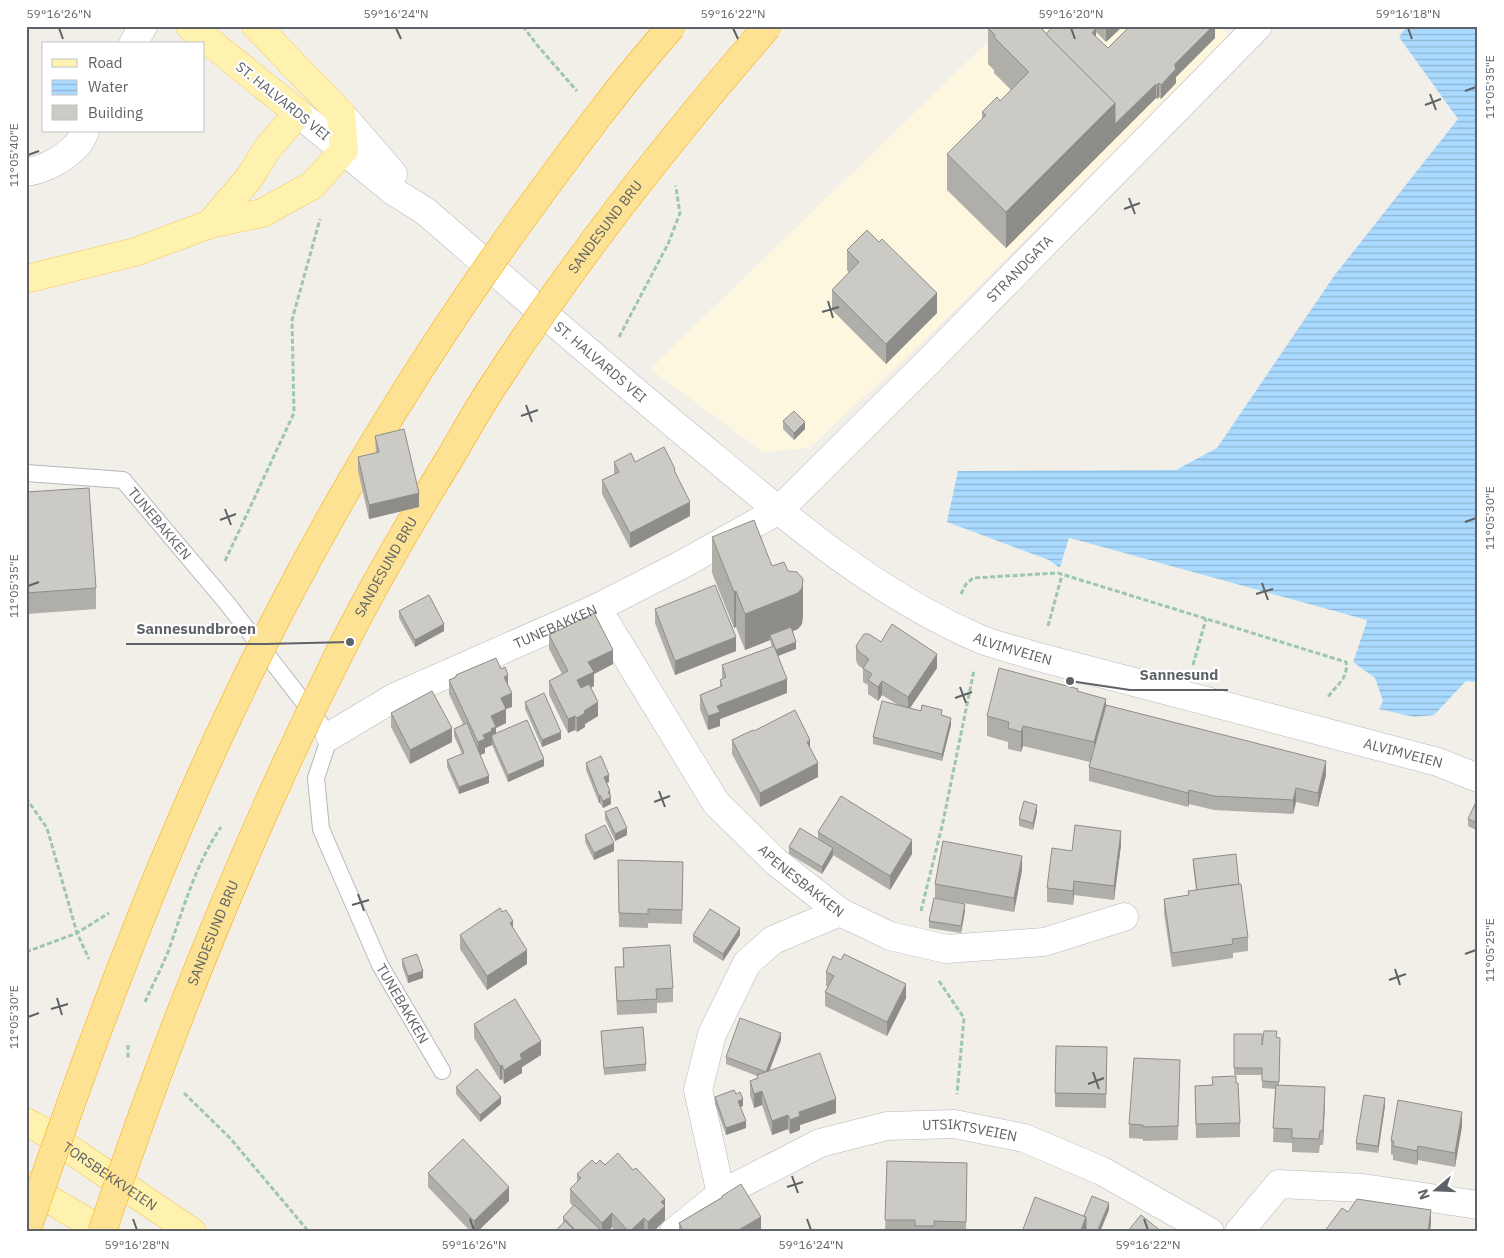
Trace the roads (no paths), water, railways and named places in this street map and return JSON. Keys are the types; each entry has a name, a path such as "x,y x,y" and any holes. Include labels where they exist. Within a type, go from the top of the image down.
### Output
{"highway":[{"path":"26,1232 105,1010 146,906 228,717 296,581 338,503 438,339 509,236 584,134 672,26"},
{"name":"SANDESUND BRU","path":"102,1230 170,1041 213,931 258,825 340,651 400,540 496,382 564,280 638,181 768,26"}],"main road":[{"name":"ST. HALVARDS VEI","path":"190,26 298,113"},
{"name":"ST. HALVARDS VEI","path":"256,27 341,114"},
{"path":"26,279 135,252 210,224 262,213 270,209 313,185 344,150 341,114 298,113 267,149 250,177 210,224"},
{"name":"TORSBEKKVEIEN","path":"35,1126 192,1232"},
{"path":"26,1186 102,1230"}],"street":[{"path":"134,42 143,26"},
{"name":"STRANDGATA","path":"779,510 930,360 1258,26"},
{"name":"ST. HALVARDS VEI","path":"298,113 393,191 425,211"},
{"name":"ST. HALVARDS VEI","path":"341,114 425,211 605,366 779,510"},
{"path":"26,172 34,171 55,162 78,145 84,132"},
{"name":"TUNEBAKKEN","path":"330,736 395,697 597,608 683,564 779,510"},
{"name":"ALVIMVEIEN","path":"779,510 835,554 888,590 932,616 982,639 1034,656 1438,762 1478,778"},
{"name":"APENESBAKKEN","path":"597,608 716,803 776,862 840,912 890,936 946,950 1044,942 1124,917"},
{"path":"721,1194 698,1090 712,1034 747,963 773,940 840,912"},
{"name":"UTSIKTSVEIEN","path":"674,1232 721,1194 820,1143 886,1126 954,1124 1024,1138 1102,1171 1210,1232"},
{"path":"1239,1232 1279,1184 1363,1188 1478,1205"}],"lane":[{"name":"TUNEBAKKEN","path":"26,473 123,480 213,587 330,736 316,778 321,829 380,965 442,1071"},
{"path":"26,1107 35,1126"}],"water":[{"path":"1407,26 1478,26 1478,682 1466,681 1434,715 1414,717 1379,709 1383,701 1375,678 1353,662 1367,621 1070,538 1060,568 1049,560 947,522 958,471 1176,470 1217,448 1334,276 1458,119 1399,37"}],"place":[{"name":"Sannesundbroen","path":"350,642"},
{"name":"Sannesund","path":"1070,681"}]}
